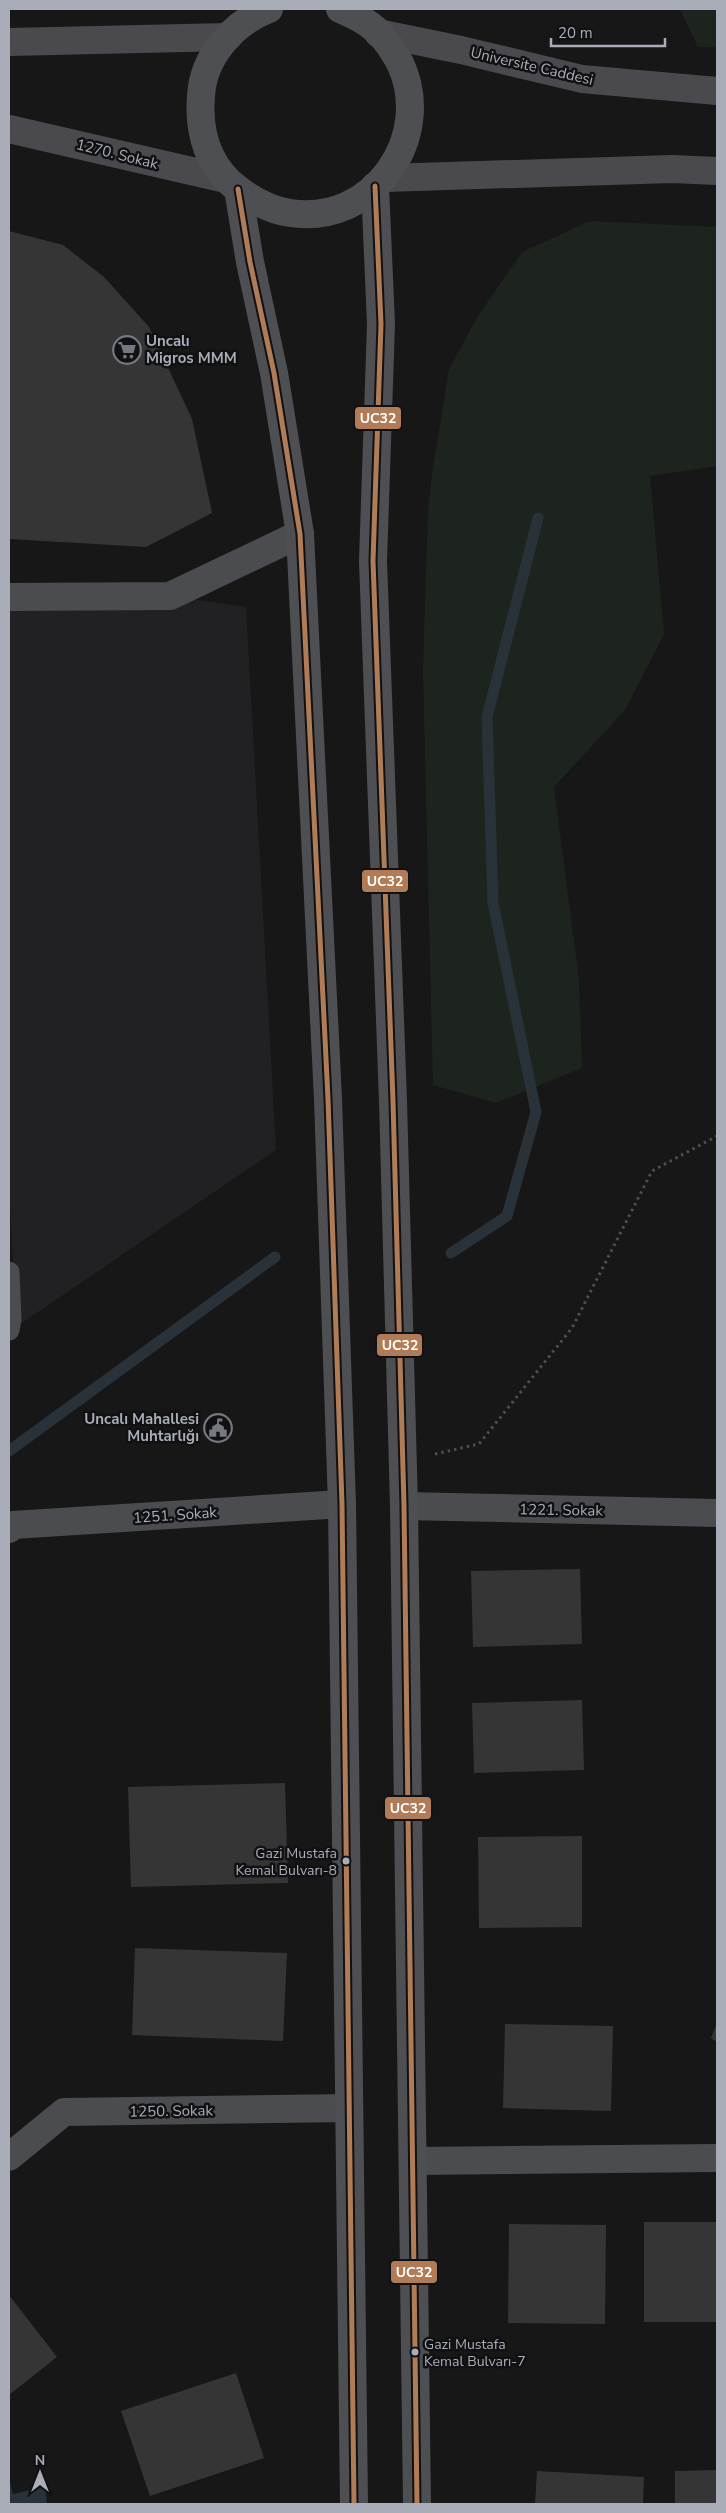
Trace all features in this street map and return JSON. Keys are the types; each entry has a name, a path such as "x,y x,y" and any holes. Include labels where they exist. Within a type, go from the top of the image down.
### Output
{"main road":[{"path":"269,9 234,24 214,53 201,85 199,120 209,154 232,184 257,202 290,213 326,212 358,200 380,182 404,149 411,114 408,80 392,48 371,21 340,9"},
{"path":"380,182 381,324 374,562 393,1100 404,1506 417,2504"},
{"path":"232,184 274,373 300,534 328,1099 342,1504 354,2504"}],"street":[{"name":"Universite Caddesi","path":"371,21 461,50 582,80 717,91"},
{"path":"9,42 234,24"},
{"name":"1270. Sokak","path":"9,129 232,184"},
{"path":"380,182 672,169 717,171"},
{"path":"9,597 170,596 300,534"},
{"name":"1251. Sokak","path":"9,1530 13,1525 342,1504"},
{"name":"1221. Sokak","path":"404,1506 717,1513"},
{"name":"1250. Sokak","path":"9,2157 64,2112 348,2108"},
{"path":"413,2161 717,2158"}],"lane":[{"path":"9,1272 11,1319 9,1330"}],"path":[{"path":"435,1454 479,1444 572,1328 652,1171 717,1136"}],"shaded area":[{"path":"680,9 717,9 717,47 698,47"},
{"path":"590,221 717,227 717,466 650,476 664,634 625,710 554,787 579,980 582,1068 496,1103 433,1085 423,670 428,509 449,369 478,316 522,252"},
{"path":"170,596 246,607 276,1150 16,1327 9,1181 9,597"},
{"path":"9,2479 13,2494 45,2487 47,2504 9,2504"}],"building":[{"path":"9,231 63,245 104,277 149,327 192,419 212,513 146,547 9,539"},
{"path":"580,1569 582,1644 473,1647 471,1571"},
{"path":"582,1700 584,1770 474,1773 472,1703"},
{"path":"285,1783 288,1883 131,1887 128,1787"},
{"path":"582,1836 582,1927 479,1928 478,1837"},
{"path":"135,1948 287,1953 283,2041 132,2035"},
{"path":"717,2023 717,2042 711,2038"},
{"path":"505,2024 613,2026 611,2111 503,2108"},
{"path":"644,2222 717,2222 717,2322 644,2322"},
{"path":"509,2224 606,2225 605,2324 508,2323"},
{"path":"9,2295 57,2357 9,2395"},
{"path":"236,2373 264,2458 150,2496 121,2411"},
{"path":"717,2470 717,2504 675,2504 675,2471"},
{"path":"537,2471 644,2477 643,2504 535,2504"}],"waterway":[{"path":"451,1253 507,1216 536,1112 493,903 487,717 538,518"},
{"path":"9,1451 275,1257"}],"transit line":[{"name":"UC32","path":"375,186 381,324 373,561 393,1101 404,1506 417,2504"},
{"name":"UC32","path":"238,189 250,262 274,373 300,534 328,1099 342,1504 354,2504"}],"place":[{"name":"Uncalı Migros MMM","path":"127,350"},
{"name":"Uncalı Mahallesi Muhtarlığı","path":"218,1428"},
{"name":"Gazi Mustafa Kemal Bulvarı-8","path":"346,1861"},
{"name":"Gazi Mustafa Kemal Bulvarı-7","path":"415,2352"}]}
